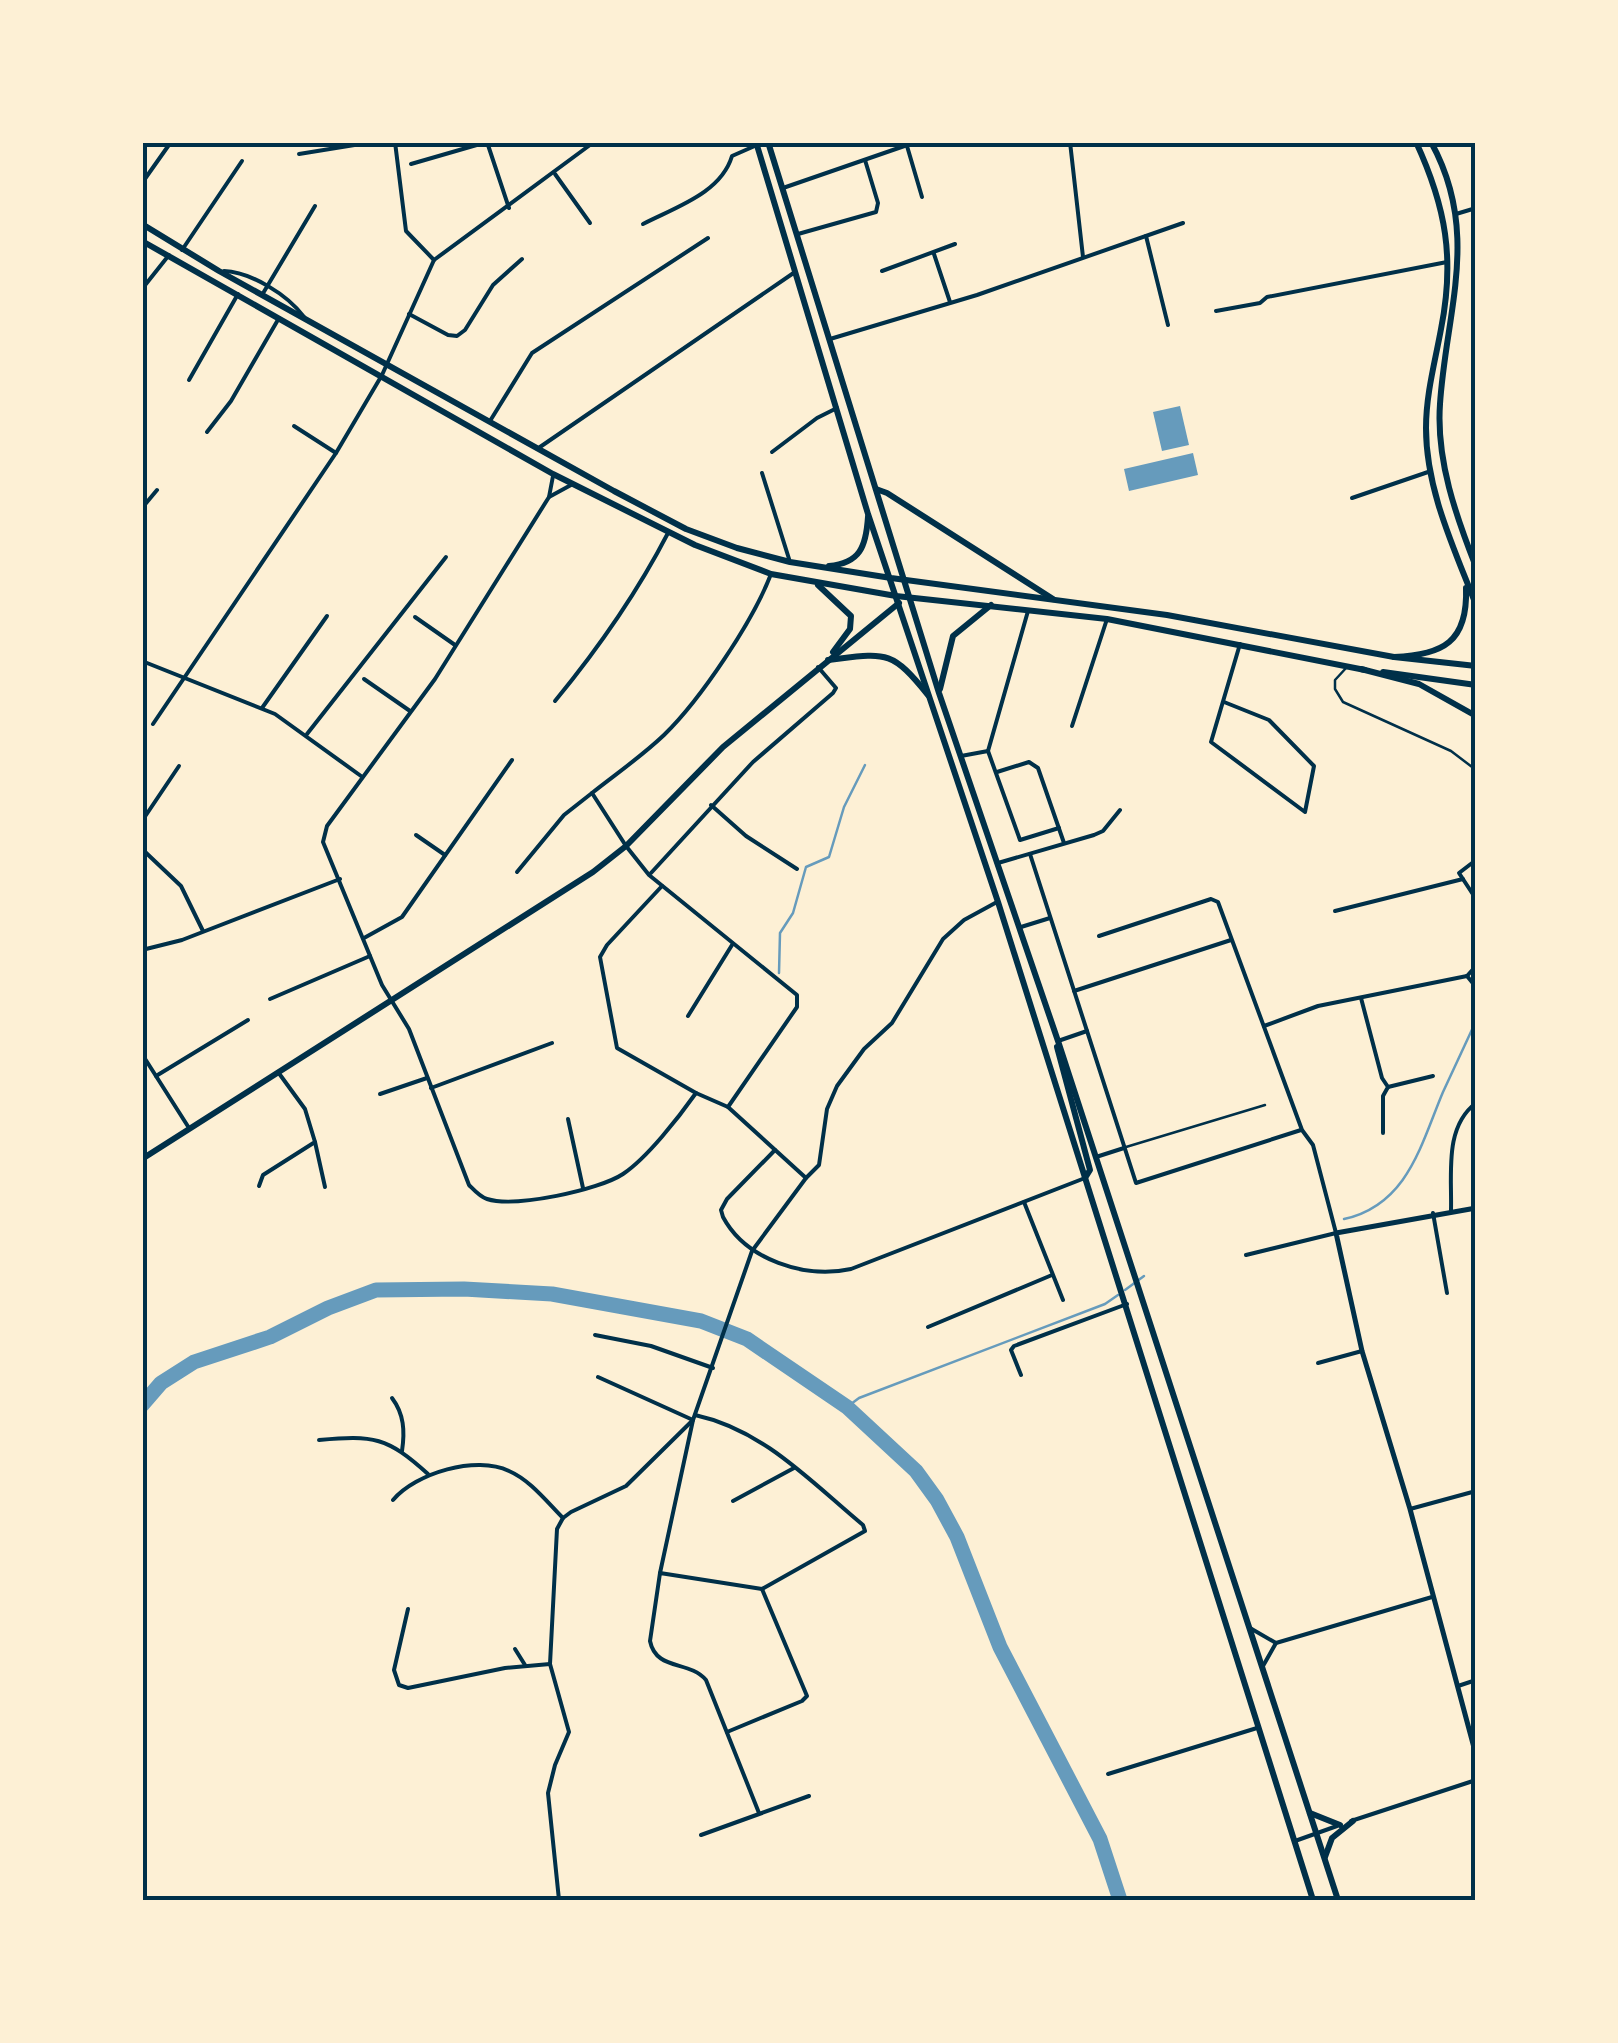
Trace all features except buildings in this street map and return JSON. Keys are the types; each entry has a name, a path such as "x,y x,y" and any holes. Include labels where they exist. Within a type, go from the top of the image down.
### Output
{"main road":[{"path":"768,142 939,693 1058,1041 1338,1900"},
{"path":"1416,142 1443,208 1447,262 1447,295 1427,400 1431,471 1445,526 1476,605"},
{"path":"1431,142 1446,173 1456,214 1456,295 1440,402 1440,430 1450,492 1476,567"},
{"path":"757,144 868,514 998,902 1314,1900"},
{"path":"145,226 537,449 686,529 737,548 790,562 890,578 1167,615 1394,657 1476,666"},
{"path":"142,241 553,474 668,533 771,574 897,600"},
{"path":"875,489 1052,599"},
{"path":"828,566 844,565 860,556 868,514"},
{"path":"1394,657 1436,652 1456,636 1466,603 1466,579"},
{"path":"816,584 845,607 852,622 823,664"},
{"path":"142,1159 540,908 626,846 723,747 897,600 908,596 1107,619 1348,666 1419,684 1476,716"},
{"path":"939,693 953,636 991,605"},
{"path":"823,664 856,656 894,660 902,664 932,700"},
{"path":"1361,669 1476,685"},
{"path":"1058,1041 1058,1060 1090,1170 1085,1178"},
{"path":"1309,1812 1340,1825"},
{"path":"1325,1860 1332,1838 1353,1820"}],"street":[{"path":"142,183 171,142"},
{"path":"299,154 372,142"},
{"path":"395,142 406,231 434,260"},
{"path":"411,164 487,142 509,208"},
{"path":"153,724 336,453 382,375 434,260 594,142"},
{"path":"783,188 916,142"},
{"path":"1070,142 1084,258"},
{"path":"643,224 709,188 726,174 732,156 757,144"},
{"path":"906,146 922,197"},
{"path":"798,234 876,212 878,203 865,159"},
{"path":"182,250 242,161"},
{"path":"554,174 590,223"},
{"path":"265,291 315,206"},
{"path":"1456,214 1476,208"},
{"path":"830,339 1183,223"},
{"path":"1146,236 1168,325"},
{"path":"489,422 532,353 708,238"},
{"path":"882,270 955,244"},
{"path":"934,252 950,302"},
{"path":"142,289 169,255"},
{"path":"409,314 457,336 493,286 522,260"},
{"path":"1216,311 1260,303 1267,297 1447,262"},
{"path":"537,449 796,272"},
{"path":"190,380 238,294"},
{"path":"208,432 279,318"},
{"path":"772,452 837,408"},
{"path":"294,426 336,453"},
{"path":"1352,498 1431,471"},
{"path":"762,473 790,562"},
{"path":"553,474 549,497 435,679 361,776 324,833 323,842 370,956 409,1029 469,1185 476,1193 486,1199 520,1201 583,1188 626,1172 696,1093"},
{"path":"549,497 573,484"},
{"path":"142,508 158,490"},
{"path":"555,700 605,632 668,533"},
{"path":"306,734 446,557"},
{"path":"517,872 564,815 664,735 688,709 729,649 771,574"},
{"path":"1028,610 988,751 1020,840 1059,828"},
{"path":"262,708 327,616"},
{"path":"415,617 455,645"},
{"path":"1072,726 1107,619"},
{"path":"1224,702 1269,720 1314,766 1305,812 1211,742 1240,644"},
{"path":"142,662 262,708 306,734 361,776"},
{"path":"650,875 753,762 828,699 836,688 823,664"},
{"path":"364,678 410,711"},
{"path":"961,756 988,751"},
{"path":"364,938 402,917 512,760"},
{"path":"997,772 1029,762 1034,764 1064,844"},
{"path":"142,821 179,766"},
{"path":"592,793 650,875 797,995 798,1001 728,1107"},
{"path":"710,806 746,836 797,869"},
{"path":"998,863 1103,830 1120,810"},
{"path":"416,835 446,854"},
{"path":"142,849 182,886 203,932"},
{"path":"1030,854 1135,1180 1140,1184 1302,1130"},
{"path":"1476,860 1459,874 1476,898"},
{"path":"1335,911 1463,878"},
{"path":"142,950 203,932 340,879"},
{"path":"662,886 600,957 617,1048 728,1107 806,1178"},
{"path":"1099,936 1214,899 1302,1130 1313,1145 1362,1351 1410,1509 1476,1755"},
{"path":"759,1814 701,1674 658,1660 650,1642 660,1572 694,1418 752,1251 806,1178 820,1166 828,1109 837,1086 864,1049 892,1023 943,939 964,920 998,902"},
{"path":"1019,928 1050,918"},
{"path":"1074,991 1232,940"},
{"path":"688,1016 732,945"},
{"path":"270,998 370,956"},
{"path":"1264,1026 1318,1006 1467,976 1476,966"},
{"path":"1467,976 1476,987"},
{"path":"1361,998 1382,1078 1388,1087"},
{"path":"156,1076 248,1020"},
{"path":"1058,1041 1087,1031"},
{"path":"431,1088 552,1043"},
{"path":"142,1054 188,1128"},
{"path":"278,1072 305,1109 326,1187"},
{"path":"1382,1132 1382,1096 1388,1087 1433,1076"},
{"path":"380,1094 427,1078"},
{"path":"1451,1210 1454,1137 1464,1112 1476,1103"},
{"path":"568,1119 583,1188"},
{"path":"259,1186 263,1175 315,1142"},
{"path":"1096,1157 1125,1147"},
{"path":"775,1150 727,1200 721,1210 726,1223 752,1251 798,1268 837,1272 1085,1178"},
{"path":"1024,1202 1063,1300"},
{"path":"142,1206 142,1225"},
{"path":"1246,1255 1336,1233 1476,1208"},
{"path":"1434,1213 1447,1293"},
{"path":"928,1326 1052,1275"},
{"path":"1021,1375 1011,1350 1014,1346 1124,1296"},
{"path":"595,1335 651,1346 712,1368"},
{"path":"1318,1363 1362,1351"},
{"path":"598,1377 694,1418 744,1430 864,1525 865,1531 762,1589 660,1572"},
{"path":"392,1398 400,1408 402,1450"},
{"path":"558,1900 548,1793 570,1732 550,1664 556,1538 562,1518 626,1486 694,1418"},
{"path":"318,1440 366,1438 387,1442 428,1474"},
{"path":"392,1500 428,1474 492,1465 511,1471 532,1486 562,1518"},
{"path":"733,1501 794,1468"},
{"path":"1410,1509 1476,1491"},
{"path":"728,1732 806,1696 762,1589"},
{"path":"1261,1671 1276,1643 1434,1597"},
{"path":"408,1608 394,1670 399,1685 408,1688 525,1665 550,1664"},
{"path":"1246,1626 1276,1643"},
{"path":"515,1650 525,1665"},
{"path":"1458,1686 1476,1680"},
{"path":"1108,1774 1257,1728"},
{"path":"1294,1841 1476,1780"},
{"path":"701,1836 810,1796"}],"lane":[{"path":"1348,666 1335,680 1335,689 1343,702 1451,751 1476,770"},
{"path":"1125,1147 1265,1106"}],"water":[{"path":"1180,406 1189,445 1162,451 1153,412"},
{"path":"1193,453 1198,475 1129,491 1124,469"}],"waterway":[{"path":"779,973 780,933 793,913 806,867 829,857 844,807 865,765"},
{"path":"1344,1219 1383,1201 1409,1170 1476,1021"},
{"path":"1125,1290 1144,1276"},
{"path":"142,1405 161,1383 194,1362 270,1337 328,1308 376,1290 552,1294 701,1321 747,1339 847,1407 916,1471 937,1500 957,1537 1000,1647 1100,1839 1120,1900"},
{"path":"847,1407 859,1398 1105,1304 1118,1295"}]}
